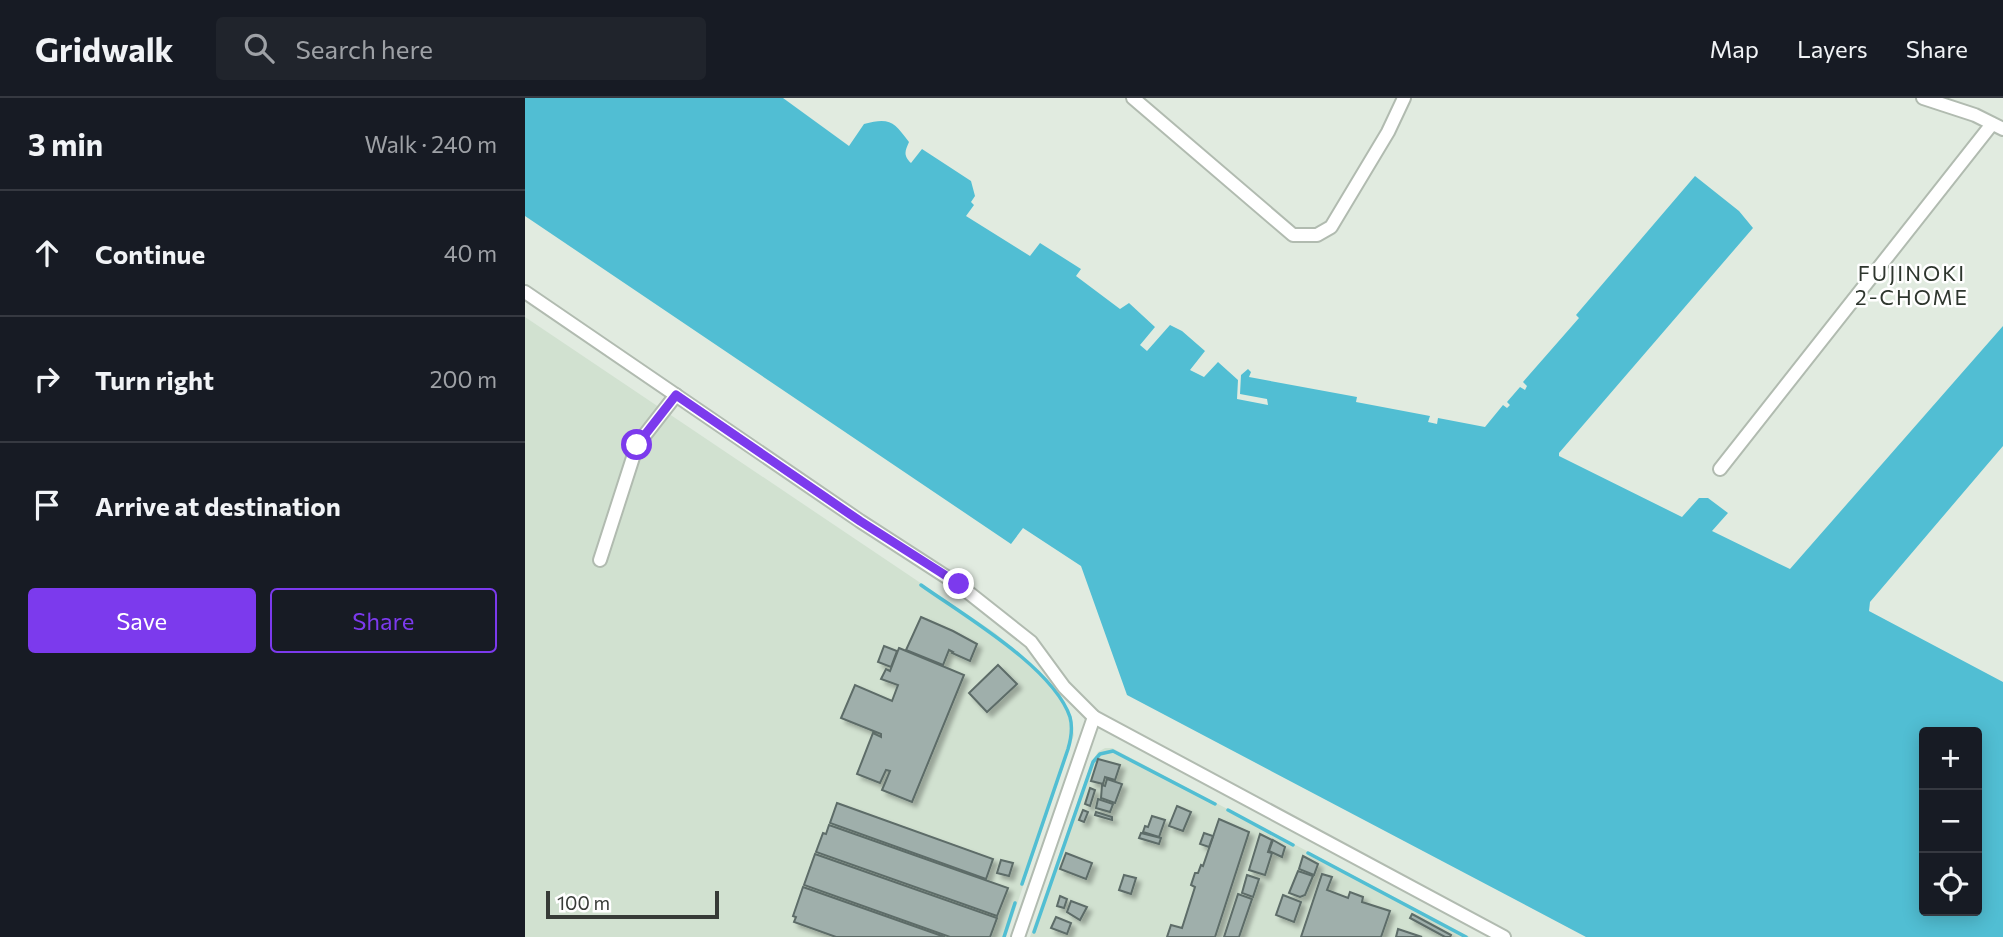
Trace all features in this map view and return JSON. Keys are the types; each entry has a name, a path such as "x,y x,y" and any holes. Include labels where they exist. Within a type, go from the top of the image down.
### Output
{"street":[{"path":"1133,98 1293,235 1305,235 1317,234 1331,227 1388,132 1404,98"},
{"path":"1720,469 1998,126 1975,115 1923,98"},
{"path":"525,292 860,521 959,584 1031,642 1064,687 1094,717 1480,931 1504,937"},
{"path":"600,561 637,445 676,395"},
{"path":"1018,937 1094,717"}],"shaded area":[{"path":"525,317 995,633 1025,658 1062,700 1071,716 1074,735 1006,937 525,937"},
{"path":"1112,748 1470,937 1030,937 1092,761 1098,752"}],"water":[{"path":"525,98 783,98 849,146 864,124 886,121 895,126 909,142 905,153 911,163 922,149 971,181 975,196 971,202 974,205 966,216 1030,256 1040,243 1081,269 1076,276 1120,309 1129,303 1155,327 1140,345 1147,351 1170,325 1182,331 1205,351 1190,370 1204,377 1218,362 1238,380 1237,399 1268,405 1267,399 1240,394 1241,375 1248,369 1251,372 1249,377 1357,397 1356,402 1430,416 1428,422 1437,424 1438,418 1485,427 1503,405 1507,408 1510,405 1507,402 1520,387 1525,390 1527,386 1523,382 1579,318 1576,315 1695,176 1739,211 1753,228 1559,456 1682,517 1699,498 1708,498 1728,513 1712,531 1790,569 2003,326 2003,446 1870,602 1869,611 2003,682 2003,937 1586,937 1127,695 1081,566 1023,528 1011,544 525,216"}],"building":[{"path":"921,617 977,644 970,661 949,650 943,665 906,650"},
{"path":"884,646 897,651 891,667 878,662"},
{"path":"899,648 964,675 912,802 882,790 890,771 886,770 880,783 857,774 873,733 881,737 881,734 841,718 855,685 892,701 898,685 881,679 886,669 890,671"},
{"path":"998,665 1017,684 987,712 969,693"},
{"path":"1098,759 1120,765 1115,780 1105,777 1103,784 1091,781"},
{"path":"1107,779 1122,784 1115,803 1101,798 1102,785 1105,786"},
{"path":"1090,788 1095,790 1090,806 1085,804"},
{"path":"1098,799 1113,804 1110,812 1096,808"},
{"path":"837,803 993,859 986,879 830,823"},
{"path":"1177,806 1191,812 1183,831 1169,826"},
{"path":"1083,810 1088,812 1084,822 1079,820"},
{"path":"1096,812 1112,817 1112,820 1095,815"},
{"path":"1152,816 1165,820 1159,837 1143,832"},
{"path":"1219,819 1249,832 1215,937 1167,937 1171,925 1182,928 1195,887 1191,885 1195,873 1203,866"},
{"path":"829,825 1008,888 997,916 816,852"},
{"path":"1141,833 1161,838 1159,844 1139,838"},
{"path":"1204,833 1213,836 1209,847 1200,844"},
{"path":"1260,834 1272,840 1268,852 1272,853 1265,875 1249,870"},
{"path":"1273,840 1285,847 1282,857 1269,851"},
{"path":"1066,853 1092,863 1086,879 1060,869"},
{"path":"815,854 997,918 990,937 950,937 804,885"},
{"path":"1303,856 1318,864 1314,875 1299,869"},
{"path":"1001,860 1013,863 1009,876 997,873"},
{"path":"1298,871 1313,876 1305,895 1300,897 1289,893"},
{"path":"1322,874 1332,877 1327,890 1348,898 1350,892 1363,897 1362,902 1390,911 1381,937 1301,937"},
{"path":"1124,875 1136,878 1131,894 1119,890"},
{"path":"1247,875 1259,879 1253,897 1242,893"},
{"path":"803,887 945,937 836,937 794,922 796,917 793,916"},
{"path":"1238,894 1252,899 1239,937 1224,937"},
{"path":"1283,895 1301,902 1294,922 1276,915"},
{"path":"1060,896 1067,899 1064,908 1057,906"},
{"path":"1071,901 1087,907 1080,920 1067,912"},
{"path":"1412,914 1451,935 1450,937 1445,937 1410,918"},
{"path":"1056,917 1071,923 1067,934 1051,928"},
{"path":"1398,929 1422,937 1396,937"}],"waterway":[{"path":"921,585 1026,661 1060,698 1070,717 1068,749 1022,884"},
{"path":"1034,932 1093,762 1100,754 1113,751 1215,804"},
{"path":"1228,810 1293,845"},
{"path":"1308,853 1466,937"},
{"path":"1004,937 1015,903"}],"district":[{"name":"FUJINOKI 2-CHOME","path":"1912,286"}],"route":[{"path":"637,445 676,395 860,521 959,584"}]}
